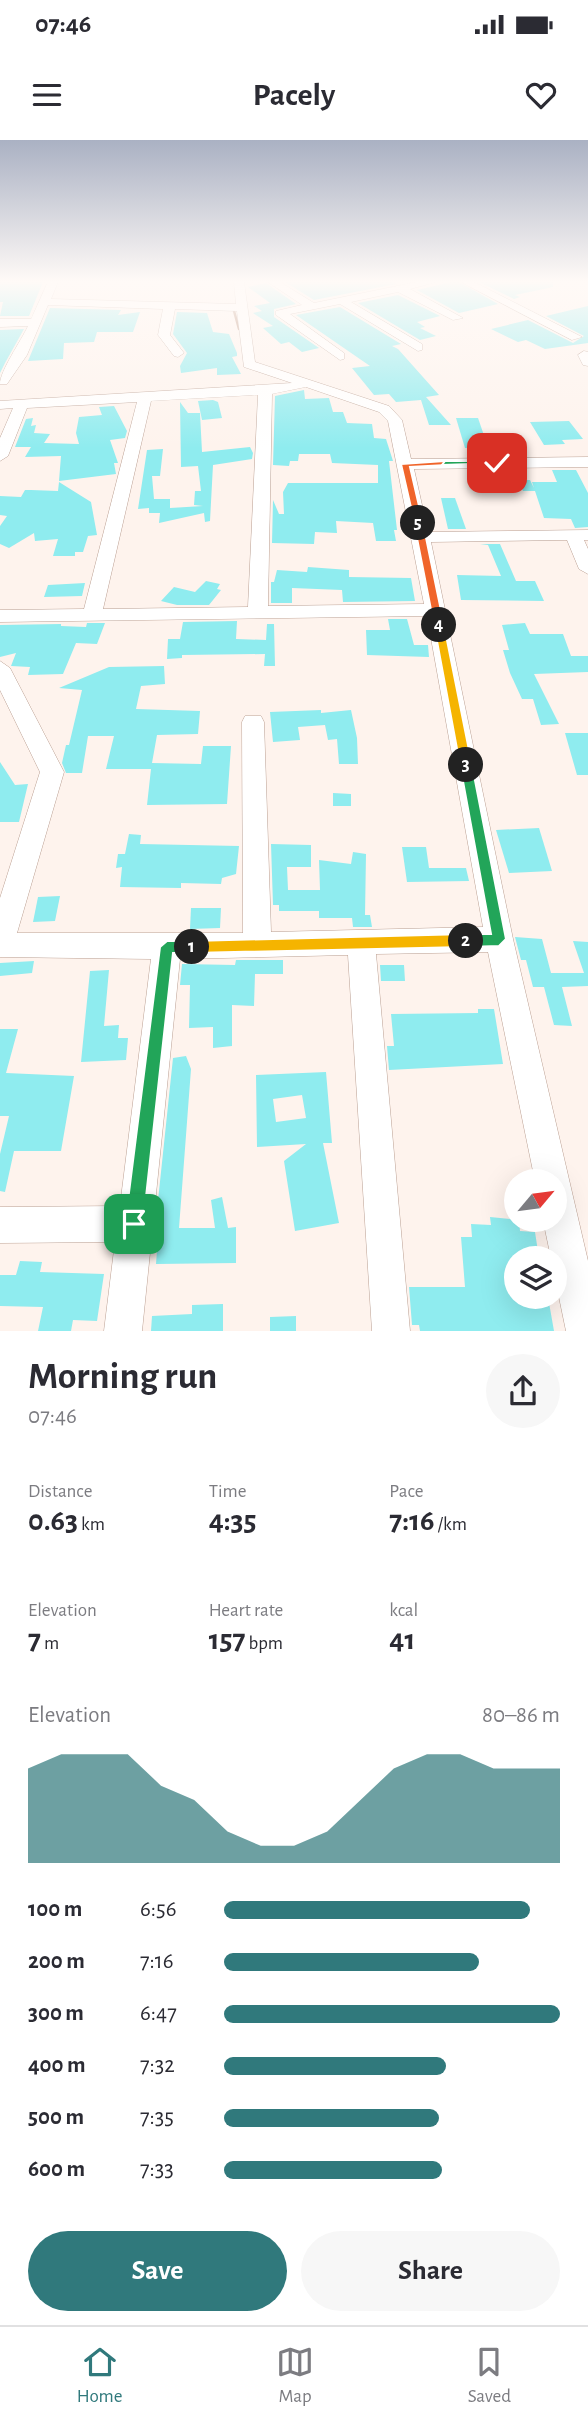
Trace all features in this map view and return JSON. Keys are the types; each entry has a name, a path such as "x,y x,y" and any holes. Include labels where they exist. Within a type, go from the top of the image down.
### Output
{"street":[{"path":"2,381 21,355 28,338"},
{"path":"166,338 178,354"},
{"path":"245,338 249,365 391,414 421,537 499,939 549,1169"},
{"path":"314,338 340,356"},
{"path":"403,338 418,347"},
{"path":"0,405 265,391 306,383"},
{"path":"258,611 265,391"},
{"path":"92,614 145,397"},
{"path":"1,450 22,404"},
{"path":"405,464 588,462"},
{"path":"421,537 580,536 588,569"},
{"path":"0,615 436,610"},
{"path":"0,668 52,772 0,943 167,947 499,939"},
{"path":"253,722 257,946"},
{"path":"361,944 391,1331"},
{"path":"123,1331 167,947"},
{"path":"0,1225 134,1224"},
{"path":"563,1232 584,1331"}],"building":[{"path":"0,338 19,338 5,363 0,373"},
{"path":"38,338 95,338 94,342 64,343 63,359 28,361"},
{"path":"176,338 231,338 237,353 237,356 232,357 241,374 217,375 217,368 181,373 180,366 187,353"},
{"path":"274,338 304,338 319,348 302,352 289,342 281,344"},
{"path":"329,338 390,338 401,344 392,346 398,349 439,395 426,397 451,425 429,425 421,400 396,402 389,394 374,395 352,368 370,366"},
{"path":"509,338 562,338 573,343 582,338 588,338 588,343 545,349 526,340 518,342"},
{"path":"304,390 305,399 329,398 333,412 343,412 347,423 372,424 374,438 386,439 393,461 389,461 396,541 376,541 373,523 336,521 337,533 315,532 314,544 272,543 273,500 279,514 284,514 283,492 288,483 378,483 378,465 332,463 330,454 299,454 298,461 290,461 289,466 273,465 275,396"},
{"path":"198,401 218,402 222,418 202,420"},
{"path":"180,402 188,413 200,413 202,452 250,447 252,459 213,465 210,521 205,522 204,513 159,523 160,513 149,513 149,508 138,509 147,450 163,449 160,476 152,476 154,499 170,499 170,508 203,506 194,505 195,491 201,491 198,466 181,467"},
{"path":"114,406 127,431 125,438 110,440 118,463 114,463 116,474 59,481 61,456 25,457 31,447 15,447 26,419 33,418 31,426 36,425 34,433 50,434 44,443 79,444 76,433 79,417 102,415 99,407"},
{"path":"456,418 478,418 488,447 465,448"},
{"path":"569,421 583,439 562,440 565,444 544,445 530,422"},
{"path":"552,470 576,470 588,493 588,527 575,528 571,519 544,518 535,491 523,491 518,480 530,480 534,488 532,482 557,482"},
{"path":"59,482 91,502 97,535 88,536 83,552 75,552 75,556 53,556 58,539 35,541 34,533 9,548 0,544 0,526 7,516 0,515 0,496 21,497 25,490 58,491"},
{"path":"441,498 455,498 466,529 448,529"},
{"path":"480,544 500,544 516,581 535,581 544,601 461,600 457,575 501,576 488,545"},
{"path":"308,567 349,570 349,577 411,578 415,601 343,602 342,590 292,588 292,603 271,603 271,582 274,582 277,570 307,572"},
{"path":"206,581 220,584 217,589 221,590 209,605 177,605 161,601 174,587 195,592"},
{"path":"85,583 82,596 44,597 48,585"},
{"path":"388,619 407,619 414,645 428,645 429,657 367,655 366,630 390,630"},
{"path":"237,621 236,639 266,640 267,624 274,624 275,666 264,666 265,654 182,655 182,658 167,659 168,639 180,639 183,622"},
{"path":"87,623 105,623 97,644 76,643 63,674 28,675 30,667 11,666 16,653 0,657 0,625 61,624 86,627"},
{"path":"525,623 530,634 563,634 571,656 588,656 588,672 534,674 559,724 541,725 533,699 522,699 510,673 503,650 509,650 502,625"},
{"path":"164,666 165,684 141,686 136,709 200,711 198,734 157,735 152,763 201,764 203,746 231,746 227,804 147,805 151,769 106,769 114,736 88,736 82,773 66,773 62,763 82,690 59,688 109,667"},
{"path":"321,710 321,713 351,710 357,738 358,764 339,764 337,739 328,740 325,725 298,727 300,740 273,742 270,712"},
{"path":"565,733 588,733 588,775 577,775"},
{"path":"0,762 15,785 28,784 19,822 0,822"},
{"path":"333,793 351,794 351,806 333,806"},
{"path":"539,828 552,871 509,873 496,830"},
{"path":"129,834 141,835 140,844 239,846 236,874 222,878 221,884 181,883 181,888 120,887 122,867 116,868 118,854 125,854"},
{"path":"271,844 311,845 311,867 287,867 288,890 320,890 319,860 351,864 353,852 366,854 365,915 370,915 372,927 353,927 352,918 319,918 319,911 279,911 279,905 273,905"},
{"path":"402,847 426,847 429,868 466,868 469,881 407,882"},
{"path":"60,896 55,921 33,922 38,897"},
{"path":"191,908 221,908 220,928 190,929"},
{"path":"515,937 542,939 551,973 584,973 573,941 588,942 588,986 562,987 572,1026 554,1025 544,987 533,987 526,960 521,960"},
{"path":"236,960 283,960 283,974 255,974 254,1006 232,1005 232,1046 213,1048 213,1027 189,1028 190,985 180,985 182,964 235,965"},
{"path":"34,961 32,973 0,976 0,963"},
{"path":"380,965 404,965 405,981 381,981"},
{"path":"109,970 104,1026 119,1025 118,1038 128,1038 126,1060 81,1062 90,971"},
{"path":"478,1009 494,1009 503,1064 389,1070 387,1046 394,1046 391,1014 478,1013"},
{"path":"0,1029 18,1029 6,1073 74,1076 61,1151 14,1151 5,1192 0,1191 0,1154 9,1116 0,1116"},
{"path":"186,1056 191,1069 179,1228 215,1228 211,1200 222,1197 228,1228 236,1227 236,1263 156,1264 160,1210 157,1210 173,1058"},
{"path":"326,1072 332,1143 323,1143 339,1223 295,1231 284,1161 306,1144 257,1147 256,1075","holes":["302,1095 306,1118 276,1122 273,1099"]},
{"path":"490,1217 504,1218 504,1232 535,1232 537,1246 504,1246 504,1309 550,1309 554,1331 420,1331 419,1325 412,1325 409,1287 465,1287 461,1237 472,1237 471,1224 491,1225"},
{"path":"20,1261 42,1262 40,1272 104,1274 97,1321 73,1320 71,1331 38,1331 43,1307 0,1306 0,1275 16,1275"},
{"path":"223,1304 223,1331 151,1331 152,1316 192,1314 192,1305"},
{"path":"296,1316 296,1331 270,1331 270,1317"}],"route":[{"path":"134,1224 167,947 499,939 405,464 497,463"}]}
